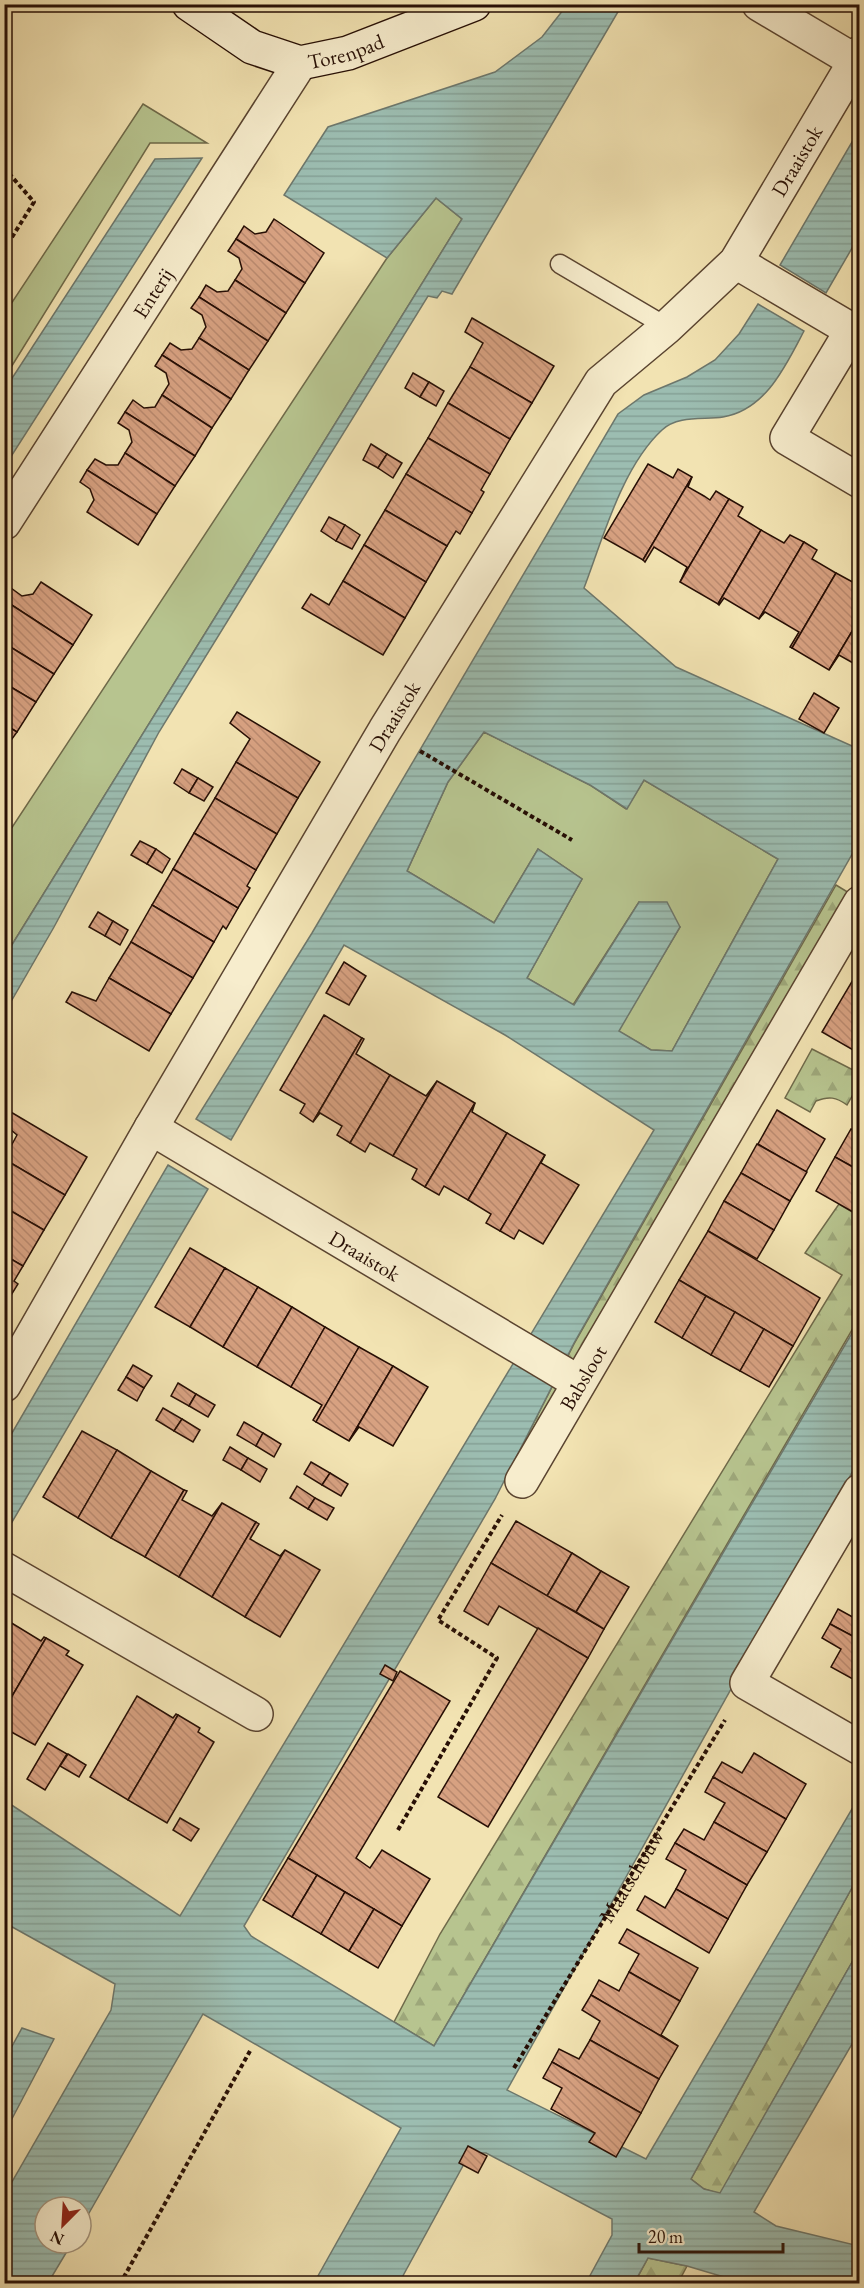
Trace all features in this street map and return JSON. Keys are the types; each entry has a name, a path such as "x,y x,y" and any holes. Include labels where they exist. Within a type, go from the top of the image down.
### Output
{"street":[{"name":"Torenpad","path":"189,4 252,47 300,63 348,53 474,4"},
{"name":"Draaistok","path":"4,1385 162,1136 385,730 601,382 667,327 736,262 857,57 759,4"},
{"name":"Enterij","path":"4,523 300,63"},
{"path":"736,262 856,333 787,438 860,481"},
{"name":"Babsloot","path":"522,1480 860,903"},
{"name":"Draaistok","path":"162,1136 578,1382"},
{"path":"860,1491 747,1683 860,1748"},
{"path":"4,1569 256,1714"}],"lane":[{"path":"560,264 667,327"}],"path":[{"path":"4,250 34,202 5,170"},
{"path":"385,730 572,840"},
{"path":"398,1830 497,1658 438,1620 522,1480"},
{"name":"Maatschouw","path":"513,2068 747,1683"},
{"path":"120,2283 250,2051"}],"green space":[{"path":"143,104 207,143 150,143 5,377 5,313"},
{"path":"436,198 462,219 5,956 5,838 387,258"},
{"path":"484,732 590,785 626,809 644,780 778,859 672,1051 651,1050 618,1031 680,927 639,902 573,1005 527,978 582,879 538,849 494,923 407,871 448,782"},
{"path":"836,885 859,899 508,1473 574,1344"},
{"path":"812,1049 859,1073 859,1084 847,1105 836,1099 825,1098 816,1101 810,1112 785,1098"},
{"path":"839,1204 859,1216 859,1318 434,2046 394,2022 440,1934 842,1275 805,1253"},
{"path":"859,1875 859,1950 720,2194 704,2189 691,2179"},
{"path":"648,2258 687,2266 678,2283 634,2284"}],"water":[{"path":"567,5 622,5 452,294 442,291 437,298 428,296 159,732 54,927 5,1012 5,956 462,219 436,198 387,258 284,195 328,127 495,72 542,37"},
{"path":"859,130 859,236 826,293 780,265"},
{"path":"202,158 5,466 5,389 155,159"},
{"path":"758,304 804,331 773,384 751,405 738,413 723,417 683,420 668,425 648,445 615,504 584,588 676,667 852,746 859,733 859,842 574,1343 495,1499 244,1926 251,1936 434,2046 859,1321 859,1460 507,2090 646,2159 859,1797 859,1875 691,2179 704,2189 720,2193 859,1950 859,2032 754,2212 776,2226 859,2246 859,2283 744,2283 687,2266 648,2258 634,2283 586,2283 612,2235 612,2219 486,2153 470,2153 399,2283 314,2283 401,2128 203,2014 93,2206 93,2195 33,2195 33,2255 65,2255 48,2283 5,2283 5,2194 111,2010 115,1984 5,1923 4,1800 180,1916 654,1130 505,1035 344,945 231,1140 196,1119 312,933 618,414 644,395 687,377 715,360 739,334","holes":["484,732 590,785 627,809 644,780 778,859 672,1051 651,1050 619,1031 680,927 667,902 639,902 574,1005 527,978 582,879 538,849 494,923 407,871 448,782"]},
{"path":"168,1165 208,1189 5,1534 5,1445"},
{"path":"22,2028 54,2039 5,2132 5,2059"}],"building":[{"path":"274,219 324,253 305,283 236,239 244,226 255,234 266,232"},
{"path":"236,239 305,283 286,313 235,280 242,269 239,258 228,251"},
{"path":"235,280 286,313 268,341 199,297 206,285 217,292 228,291"},
{"path":"199,297 268,341 249,370 199,338 206,327 202,315 191,308"},
{"path":"472,318 554,366 532,403 470,367 483,343 465,332"},
{"path":"199,338 249,370 231,399 162,355 170,343 181,350 192,349"},
{"path":"162,355 231,399 212,428 162,395 169,384 166,373 155,366"},
{"path":"470,367 532,403 510,439 448,403"},
{"path":"413,373 429,382 420,397 405,388"},
{"path":"429,382 444,391 436,406 420,397"},
{"path":"162,395 212,428 195,456 125,412 133,400 144,408 155,407"},
{"path":"448,403 510,439 490,474 428,438"},
{"path":"125,412 195,456 175,486 125,453 132,442 129,430 118,423"},
{"path":"428,438 490,474 481,490 484,492 472,513 406,474"},
{"path":"371,444 387,454 378,468 363,460"},
{"path":"125,453 175,486 157,514 87,470 95,459 106,465 118,465"},
{"path":"387,454 402,463 393,478 378,468"},
{"path":"648,464 673,478 678,469 692,477 643,560 604,538"},
{"path":"87,470 157,514 138,545 87,512 94,500 90,489 80,482"},
{"path":"406,474 472,513 460,534 456,531 447,546 385,510"},
{"path":"692,477 688,487 710,500 716,491 729,499 680,582 687,567 654,547 645,562 643,560"},
{"path":"729,499 743,507 738,516 761,530 718,604 680,582"},
{"path":"385,510 447,546 426,582 364,545"},
{"path":"329,517 345,525 336,541 321,531"},
{"path":"345,525 360,535 352,549 336,541"},
{"path":"761,530 784,543 790,535 804,542 759,619 724,598 718,604"},
{"path":"804,542 817,550 812,559 836,573 792,648 790,647 799,632 765,612 759,619"},
{"path":"364,545 426,582 405,618 343,581"},
{"path":"836,573 860,586 860,618 829,670 792,648"},
{"path":"343,581 405,618 383,655 302,608 311,594 329,605"},
{"path":"41,582 92,615 73,645 4,600 11,588 22,596 33,594"},
{"path":"4,600 73,645 54,674 4,643 10,631 4,617"},
{"path":"860,618 860,667 839,655 829,670"},
{"path":"4,643 54,674 36,702 4,683"},
{"path":"4,683 36,702 17,732 4,724"},
{"path":"814,693 839,708 824,733 799,719"},
{"path":"237,712 320,762 298,798 236,762 250,739 230,723"},
{"path":"4,724 17,732 4,750"},
{"path":"236,762 298,798 277,834 215,798"},
{"path":"182,769 198,778 189,793 174,783"},
{"path":"198,778 213,787 204,801 189,793"},
{"path":"215,798 277,834 256,870 194,833"},
{"path":"194,833 256,870 247,886 250,888 238,908 173,869"},
{"path":"140,841 156,849 147,864 131,855"},
{"path":"156,849 170,859 162,873 147,864"},
{"path":"173,869 238,908 226,929 223,926 214,942 152,905"},
{"path":"152,905 214,942 193,978 131,942"},
{"path":"98,912 113,921 105,936 89,927"},
{"path":"113,921 128,930 120,945 105,936"},
{"path":"131,942 193,978 171,1014 109,978"},
{"path":"344,962 366,976 349,1005 326,993"},
{"path":"860,968 860,1054 822,1032"},
{"path":"109,978 171,1014 149,1051 66,1002 72,992 96,1001"},
{"path":"324,1015 362,1038 313,1122 300,1113 305,1104 280,1090"},
{"path":"362,1038 364,1039 356,1054 390,1075 350,1143 337,1135 342,1126 320,1113 313,1122"},
{"path":"390,1075 426,1096 437,1081 393,1156 370,1143 365,1152 350,1143"},
{"path":"437,1081 475,1103 425,1187 412,1179 417,1169 393,1156"},
{"path":"475,1103 472,1112 507,1133 468,1200 444,1186 439,1195 425,1187"},
{"path":"4,1108 87,1157 65,1195 4,1159 17,1135 4,1124"},
{"path":"777,1110 825,1139 806,1172 758,1144"},
{"path":"851,1129 860,1133 860,1171 835,1157"},
{"path":"507,1133 545,1155 500,1231 486,1223 491,1214 468,1200"},
{"path":"757,1144 807,1172 790,1201 741,1173"},
{"path":"545,1155 541,1163 579,1185 543,1244 519,1230 514,1239 500,1231"},
{"path":"835,1157 860,1171 860,1216 816,1191"},
{"path":"4,1159 65,1195 44,1230 4,1207"},
{"path":"741,1173 790,1201 774,1230 724,1201"},
{"path":"724,1201 774,1230 757,1259 708,1231"},
{"path":"4,1207 44,1230 23,1266 4,1255"},
{"path":"708,1231 820,1298 793,1346 679,1280"},
{"path":"190,1248 225,1268 190,1327 155,1307"},
{"path":"4,1255 23,1266 14,1281 18,1284 5,1305"},
{"path":"225,1268 258,1287 223,1347 190,1327"},
{"path":"679,1280 706,1296 682,1338 655,1322"},
{"path":"258,1287 292,1307 257,1367 223,1347"},
{"path":"706,1296 735,1312 711,1355 682,1338"},
{"path":"292,1307 325,1327 291,1387 257,1367"},
{"path":"735,1312 764,1329 740,1371 711,1355"},
{"path":"325,1327 359,1347 316,1422 313,1420 322,1405 291,1387"},
{"path":"764,1329 793,1346 769,1387 740,1371"},
{"path":"359,1347 393,1366 349,1441 316,1422"},
{"path":"133,1365 152,1376 144,1388 126,1377"},
{"path":"393,1366 428,1387 393,1446 359,1427 349,1441"},
{"path":"126,1377 144,1388 137,1401 118,1390"},
{"path":"178,1383 196,1394 189,1406 171,1396"},
{"path":"196,1394 215,1405 208,1417 189,1406"},
{"path":"163,1408 182,1419 174,1431 156,1420"},
{"path":"182,1419 200,1430 193,1442 174,1431"},
{"path":"244,1422 263,1433 256,1446 237,1435"},
{"path":"82,1431 117,1450 78,1518 43,1497"},
{"path":"263,1433 281,1444 274,1457 256,1446"},
{"path":"230,1447 248,1458 241,1470 223,1460"},
{"path":"117,1450 151,1471 111,1538 78,1518"},
{"path":"248,1458 267,1469 260,1482 241,1470"},
{"path":"311,1462 330,1473 322,1485 304,1474"},
{"path":"151,1471 184,1490 145,1557 111,1538"},
{"path":"330,1473 348,1484 341,1496 322,1485"},
{"path":"297,1486 315,1498 308,1509 290,1498"},
{"path":"184,1490 187,1491 182,1500 212,1516 222,1503 179,1577 145,1557"},
{"path":"315,1498 334,1508 327,1520 308,1509"},
{"path":"222,1503 256,1522 212,1597 179,1577"},
{"path":"516,1521 572,1553 547,1596 491,1563"},
{"path":"256,1522 259,1524 250,1539 280,1556 285,1550 245,1617 212,1597"},
{"path":"285,1550 320,1570 280,1637 245,1617"},
{"path":"572,1553 601,1571 576,1612 547,1596"},
{"path":"491,1563 604,1629 588,1658 499,1606 488,1625 464,1611"},
{"path":"601,1571 629,1587 604,1629 576,1612"},
{"path":"838,1609 858,1620 860,1617 860,1640 830,1624"},
{"path":"5,1619 41,1641 44,1637 46,1638 4,1710"},
{"path":"830,1624 860,1640 860,1683 831,1667 841,1649 822,1638"},
{"path":"538,1628 588,1658 488,1827 438,1797"},
{"path":"46,1638 69,1651 66,1655 83,1665 35,1745 4,1728 4,1710"},
{"path":"385,1665 397,1672 393,1681 380,1674"},
{"path":"400,1671 450,1701 356,1858 370,1868 382,1850 430,1879 402,1926 288,1858"},
{"path":"137,1696 173,1718 176,1714 178,1715 128,1800 90,1777"},
{"path":"178,1715 200,1728 198,1732 214,1742 167,1823 128,1800"},
{"path":"48,1743 67,1754 45,1790 27,1779"},
{"path":"754,1753 806,1784 786,1819 713,1777 722,1762 742,1773"},
{"path":"68,1754 86,1765 79,1777 60,1766"},
{"path":"713,1777 786,1819 767,1852 714,1822 725,1803 705,1792"},
{"path":"180,1818 199,1829 191,1841 173,1830"},
{"path":"714,1822 767,1852 747,1885 675,1843 684,1829 704,1840"},
{"path":"675,1843 747,1885 728,1919 676,1889 686,1870 666,1859"},
{"path":"288,1858 317,1875 292,1917 263,1900"},
{"path":"317,1875 345,1892 321,1934 292,1917"},
{"path":"676,1889 728,1919 709,1953 637,1910 645,1896 665,1908"},
{"path":"345,1892 374,1909 349,1951 321,1934"},
{"path":"374,1909 402,1926 378,1968 349,1951"},
{"path":"627,1929 698,1968 680,2001 629,1972 639,1954 619,1943"},
{"path":"629,1972 680,2001 661,2035 678,2046 591,1995 599,1980 619,1991"},
{"path":"591,1995 678,2046 659,2079 590,2040 600,2021 582,2010"},
{"path":"590,2040 659,2079 641,2113 552,2062 559,2049 579,2059"},
{"path":"552,2062 641,2113 616,2157 589,2142 595,2133 551,2109 562,2088 543,2078"},
{"path":"468,2146 487,2156 478,2173 459,2163"}]}
